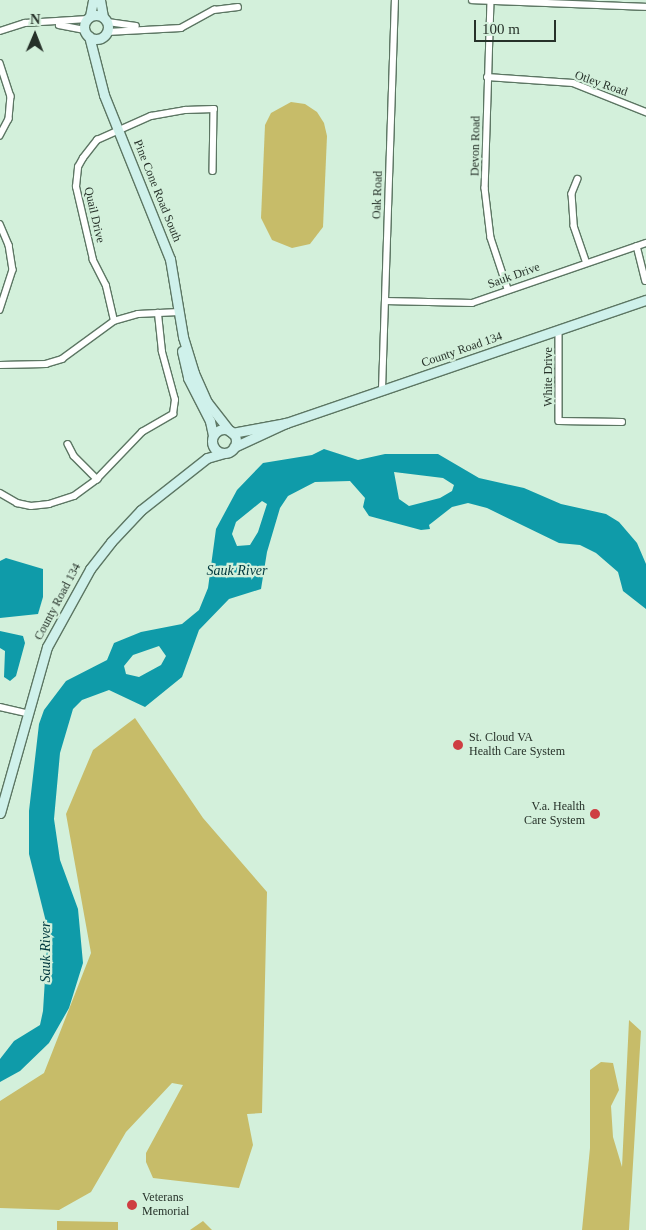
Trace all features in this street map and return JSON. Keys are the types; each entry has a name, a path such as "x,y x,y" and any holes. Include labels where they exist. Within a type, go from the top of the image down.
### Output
{"street":[{"path":"87,33 93,0"},
{"path":"96,65 105,27 100,0"},
{"name":"Oak Road","path":"382,390 395,0"},
{"path":"472,0 646,7"},
{"name":"Devon Road","path":"491,1 487,77 485,188 491,238 508,289"},
{"path":"42,22 87,33 105,27 160,29 188,26 220,8 238,7"},
{"path":"0,31 18,24 89,17 105,27 160,29"},
{"name":"Pine Cone Road South","path":"87,33 96,65 119,129 166,246 182,330 186,372 210,421 213,439"},
{"path":"0,63 11,96 9,119 0,136"},
{"name":"Otley Road","path":"487,77 573,83 646,112"},
{"name":"Quail Drive","path":"114,321 106,286 93,260 76,178 78,167 97,140 119,129 152,116 185,110 214,110 214,171"},
{"path":"578,179 572,194 574,226 586,261"},
{"path":"0,224 10,245 13,270 0,310"},
{"name":"Sauk Drive","path":"385,301 472,303 586,261 646,243"},
{"path":"637,246 646,281"},
{"name":"County Road 134","path":"167,488 207,458 286,423 646,300"},
{"path":"0,365 54,362 114,321 158,313 179,312"},
{"path":"0,493 23,504 49,504 80,493 142,432 173,414 175,400 162,352 158,313"},
{"name":"Pine Cone Road South","path":"182,330 204,395 231,432"},
{"name":"White Drive","path":"559,330 559,421 622,422"},
{"name":"County Road 134","path":"0,813 47,647 90,569 123,528 167,488 221,429 231,432 286,423"},
{"path":"231,432 234,447"},
{"path":"213,439 224,452"},
{"path":"68,444 74,456 96,479"},
{"path":"0,706 27,713"}],"shaded area":[{"path":"291,102 305,104 317,112 324,123 327,136 323,227 310,244 292,248 272,240 261,218 265,125 271,113"},
{"path":"135,718 203,818 267,892 262,1113 247,1114 253,1145 239,1188 153,1178 146,1162 146,1153 183,1085 172,1083 126,1132 91,1192 59,1210 0,1208 0,1101 44,1073 91,953 66,814 93,750"},
{"path":"629,1020 641,1031 629,1230 582,1230 590,1148 590,1070 601,1062 613,1063 619,1090 611,1106 613,1137 622,1167"},
{"path":"57,1221 118,1222 118,1230 57,1230"},
{"path":"203,1221 212,1230 190,1230"}],"water":[{"name":"Sauk River","path":"324,449 358,460 385,454 438,454 479,478 524,488 561,504 606,514 619,522 637,543 646,564 646,609 623,591 618,572 596,553 580,545 559,543 487,508 468,503 452,507 429,525 430,529 421,530 369,516 363,507 365,498 350,481 315,482 288,496 280,508 267,552 261,589 229,599 199,630 182,677 145,707 109,690 82,700 73,709 60,753 54,819 60,860 78,909 83,963 69,1008 49,1043 20,1071 0,1082 0,1059 14,1041 40,1025 43,1011 48,930 29,854 29,811 39,724 44,710 66,681 107,660 114,643 141,632 182,624 199,610 208,588 216,529 237,490 263,463 312,455","holes":["394,472 443,478 454,485 452,491 440,498 409,506 399,499","262,501 267,504 258,532 250,545 237,546 232,534 236,522","159,646 166,656 161,665 139,677 126,674 124,666 133,655"]},
{"path":"6,558 43,569 43,597 38,614 0,618 0,561"},
{"path":"0,631 23,636 25,643 16,676 10,681 4,677 5,651 0,648"}],"place":[{"name":"St. Cloud VA Health Care System","path":"458,745"},
{"name":"V.a. Health Care System","path":"595,814"},
{"name":"Veterans Memorial","path":"132,1205"}]}
